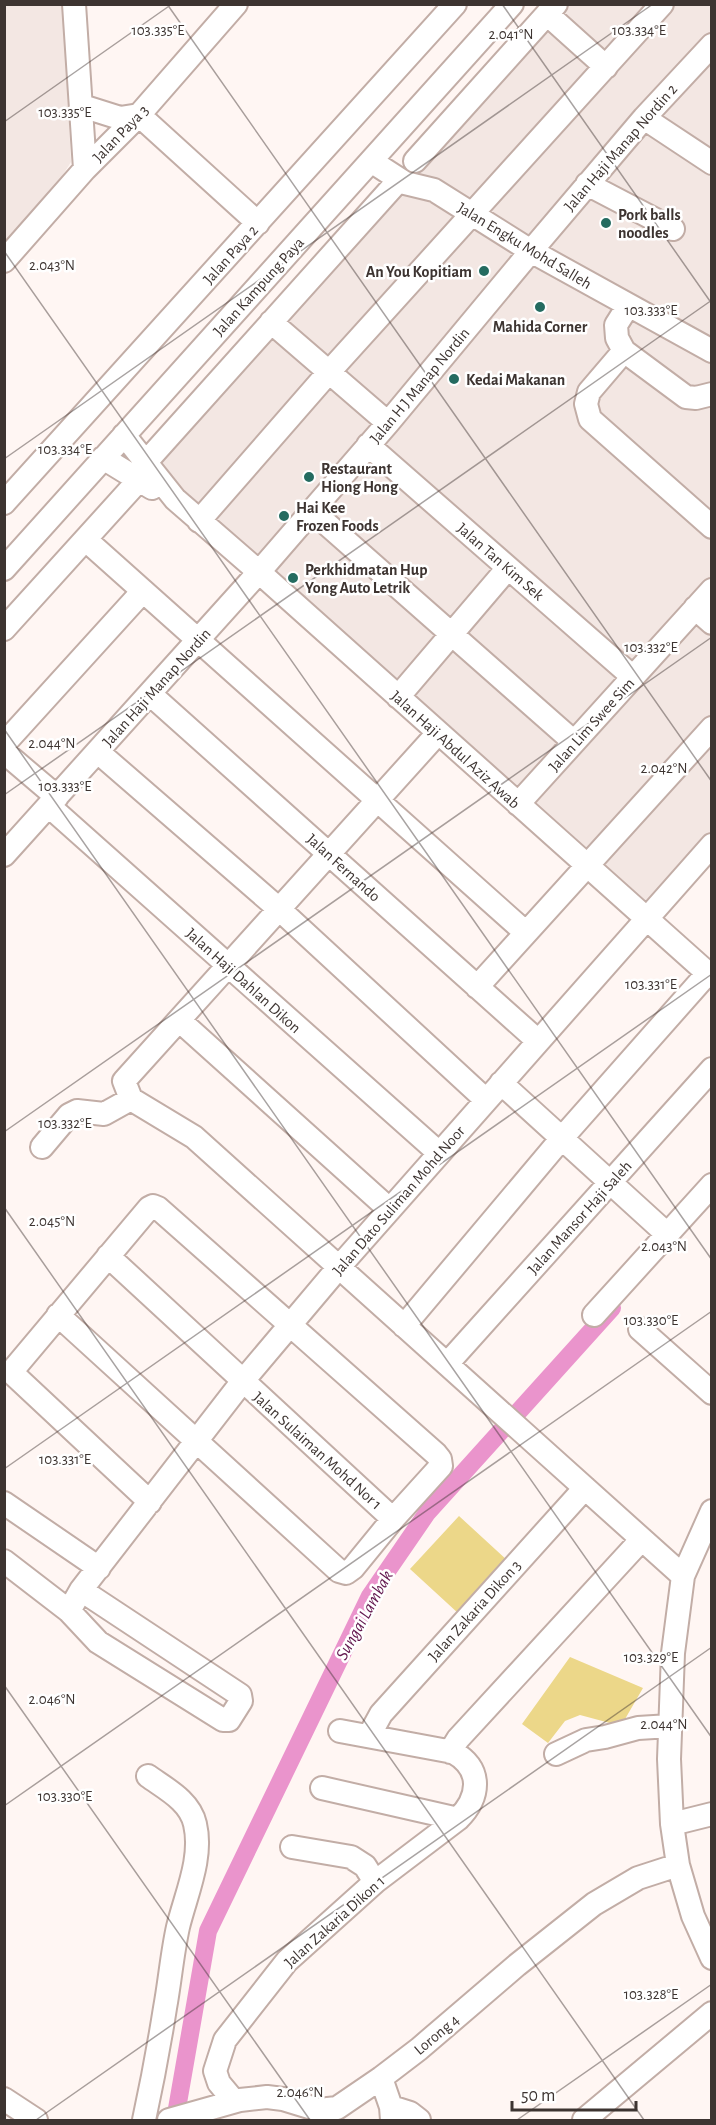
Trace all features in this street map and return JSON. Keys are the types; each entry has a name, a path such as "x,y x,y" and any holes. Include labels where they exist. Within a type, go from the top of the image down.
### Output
{"street":[{"path":"74,4 85,169"},
{"name":"Jalan Paya 3","path":"4,261 85,169 139,115 236,4"},
{"name":"Jalan Paya 2","path":"4,503 455,4"},
{"name":"Jalan Kampung Paya","path":"4,569 512,4"},
{"path":"200,521 329,372 662,4"},
{"path":"415,161 552,9 606,67"},
{"name":"Jalan Haji Manap Nordin 2","path":"531,250 644,118 711,45"},
{"path":"82,106 120,118 139,115 258,223"},
{"path":"644,118 711,163"},
{"name":"Jalan Engku Mohd Salleh","path":"391,139 415,161 434,190"},
{"name":"Jalan Engku Mohd Salleh","path":"371,161 405,183 434,190 531,250 711,351"},
{"path":"4,629 86,540 271,322 399,180"},
{"path":"587,184 673,229"},
{"name":"Jalan H J Manap Nordin","path":"259,572 388,423 531,250"},
{"path":"628,306 616,325 617,338 624,351 686,397 696,398 711,394"},
{"path":"271,322 388,423"},
{"path":"624,351 589,392 586,404 590,419 711,527"},
{"path":"124,435 143,471"},
{"name":"Jalan Tan Kim Sek","path":"368,445 633,677"},
{"name":"Jalan Haji Abdul Aziz Awab","path":"103,458 143,471 259,572 709,976"},
{"path":"312,511 574,742"},
{"path":"86,540 525,932"},
{"path":"398,697 508,568"},
{"name":"Jalan Haji Manap Nordin","path":"4,855 259,572"},
{"name":"Jalan Lim Swee Sim","path":"518,804 633,677 703,615 711,590"},
{"path":"4,744 143,591"},
{"name":"Jalan Fernando","path":"150,694 538,1041"},
{"path":"477,987 711,728"},
{"path":"42,1147 69,1115 77,1111 104,1113 127,1090 179,1020 438,733"},
{"name":"Jalan Haji Dahlan Dikon","path":"4,752 53,802 228,966 439,1153"},
{"path":"98,752 279,909 486,1100"},
{"name":"Jalan Dato Suliman Mohd Noor","path":"69,1611 81,1590 242,1382 389,1209 711,845"},
{"path":"404,1326 562,1138 709,976"},
{"path":"179,1020 389,1209"},
{"name":"Jalan Mansor Haji Saleh","path":"447,1364 711,1069"},
{"path":"501,1083 668,1235"},
{"path":"127,1090 194,1137 683,1576"},
{"path":"594,1315 711,1185"},
{"path":"58,1315 339,1571 346,1573 353,1568 441,1466 440,1459 158,1208 149,1208 58,1315 12,1371 12,1375 150,1502"},
{"name":"Jalan Sulaiman Mohd Nor 1","path":"108,1256 393,1519"},
{"path":"640,1329 711,1393"},
{"name":"Jalan Zakaria Dikon 3","path":"369,1737 381,1714 585,1488"},
{"path":"4,1503 99,1568"},
{"path":"711,1511 683,1576 673,1653 669,1759 672,1824 678,1865 693,1916 711,1958"},
{"path":"340,1731 457,1755 458,1739 642,1539"},
{"path":"4,1562 69,1611 98,1642 223,1720 229,1720 241,1701 240,1695 81,1590"},
{"path":"556,1754 586,1740 638,1728 670,1726"},
{"name":"Jalan Zakaria Dikon 1","path":"234,2101 219,2083 214,2071 225,2040 288,1961 375,1882 458,1819 469,1808 475,1794 475,1780 457,1755"},
{"path":"144,2121 157,2059 177,1934 191,1883 197,1841 195,1822 187,1807 174,1794 148,1776"},
{"path":"322,1788 458,1819"},
{"path":"672,1824 711,1814"},
{"path":"292,1847 351,1857 365,1866 375,1882"},
{"name":"Lorong 4","path":"169,2121 234,2101 267,2097 283,2099 319,2110 337,2108 419,2049 517,1965 594,1904 638,1878 678,1865"},
{"path":"584,2121 711,2013"},
{"path":"381,2078 392,2114 410,2113 419,2121"},
{"path":"4,2099 36,2121"}],"shaded area":[{"path":"5,5 63,5 71,162 57,184 5,240"},
{"path":"552,5 711,5 711,855 655,918 215,526 147,454"},
{"path":"459,1516 508,1561 459,1614 410,1569"},
{"path":"570,1657 643,1688 621,1726 580,1715 565,1721 548,1743 522,1724"}],"waterway":[{"name":"Sungai Lambak","path":"175,2120 208,1931 370,1596 427,1513 612,1308"}],"place":[{"name":"Pork balls noodles","path":"606,223"},
{"name":"An You Kopitiam","path":"484,271"},
{"name":"Mahida Corner","path":"540,307"},
{"name":"Kedai Makanan","path":"454,379"},
{"name":"Restaurant Hiong Hong","path":"309,477"},
{"name":"Hai Kee Frozen Foods","path":"284,516"},
{"name":"Perkhidmatan Hup Yong Auto Letrik","path":"293,578"}]}
